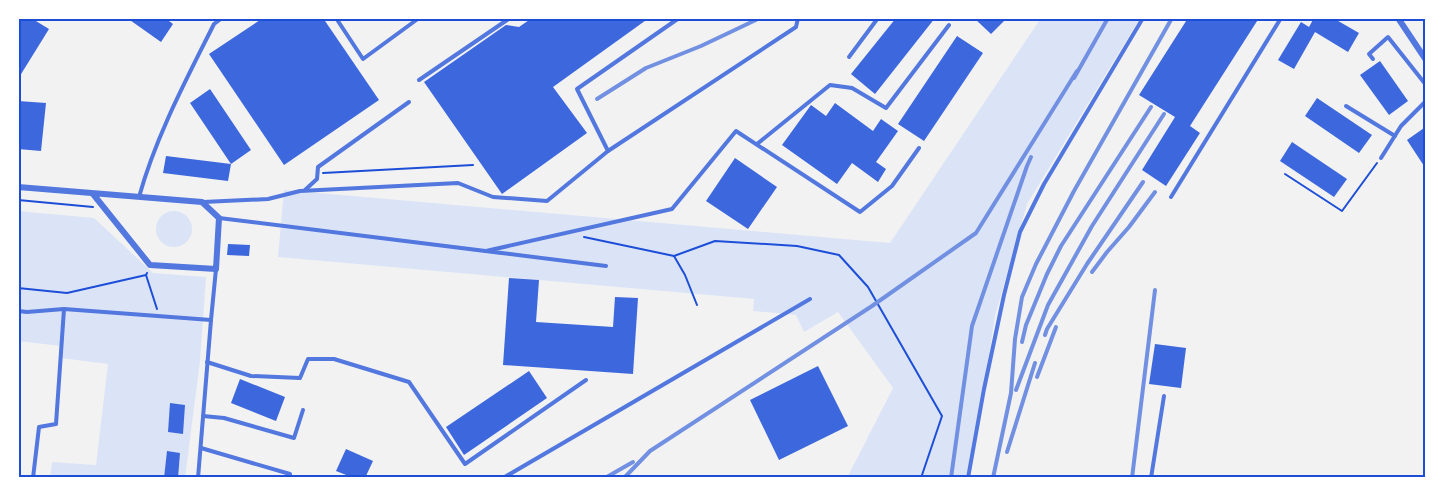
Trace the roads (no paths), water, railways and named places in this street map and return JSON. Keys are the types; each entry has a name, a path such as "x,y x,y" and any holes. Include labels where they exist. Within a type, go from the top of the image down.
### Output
{"street":[{"path":"1398,18 1426,60"},
{"path":"18,187 202,202 219,218 216,269 150,265 93,194"}],"lane":[{"path":"139,197 147,171 183,85 214,24 222,18"},
{"path":"336,18 363,59 419,18"},
{"path":"419,80 510,18"},
{"path":"608,151 577,89 679,18"},
{"path":"202,202 268,199 304,190 458,183 493,197 547,201 608,151 796,27 798,18"},
{"path":"849,57 878,18"},
{"path":"968,478 984,389 1020,232 1044,184 1143,18"},
{"path":"1171,197 1281,18"},
{"path":"757,144 830,85 852,88 886,108 949,25"},
{"path":"1373,59 1369,54 1388,38 1426,85"},
{"path":"1381,158 1401,126 1426,101"},
{"path":"304,190 317,179 318,167 409,102"},
{"path":"1346,106 1395,136"},
{"path":"486,251 672,208 736,131 860,212 892,186 919,148"},
{"path":"219,218 606,266"},
{"path":"198,478 216,269"},
{"path":"503,478 810,298"},
{"path":"18,311 64,309 211,320"},
{"path":"33,478 39,427 56,424 64,309"},
{"path":"207,362 251,376 300,378 308,359 334,359 409,382 465,464 586,380"},
{"path":"1151,478 1164,396"},
{"path":"203,416 224,418 294,438 303,410"},
{"path":"201,448 290,474 289,478"}],"railway":[{"path":"597,99 646,68 701,46 760,18"},
{"path":"1074,78 1108,18"},
{"path":"993,478 1011,393 1015,339 1022,297 1036,264 1074,191 1172,18"},
{"path":"624,478 650,451 872,306 976,233 1077,71"},
{"path":"1022,342 1026,325 1061,246 1151,107"},
{"path":"1016,390 1048,305 1092,226 1164,114"},
{"path":"951,478 972,326 1031,157"},
{"path":"1045,335 1087,264 1143,182"},
{"path":"1092,272 1155,192"},
{"path":"1132,478 1155,290"},
{"path":"1037,377 1056,327"},
{"path":"1007,452 1035,363"},
{"path":"605,478 633,462"}]}
